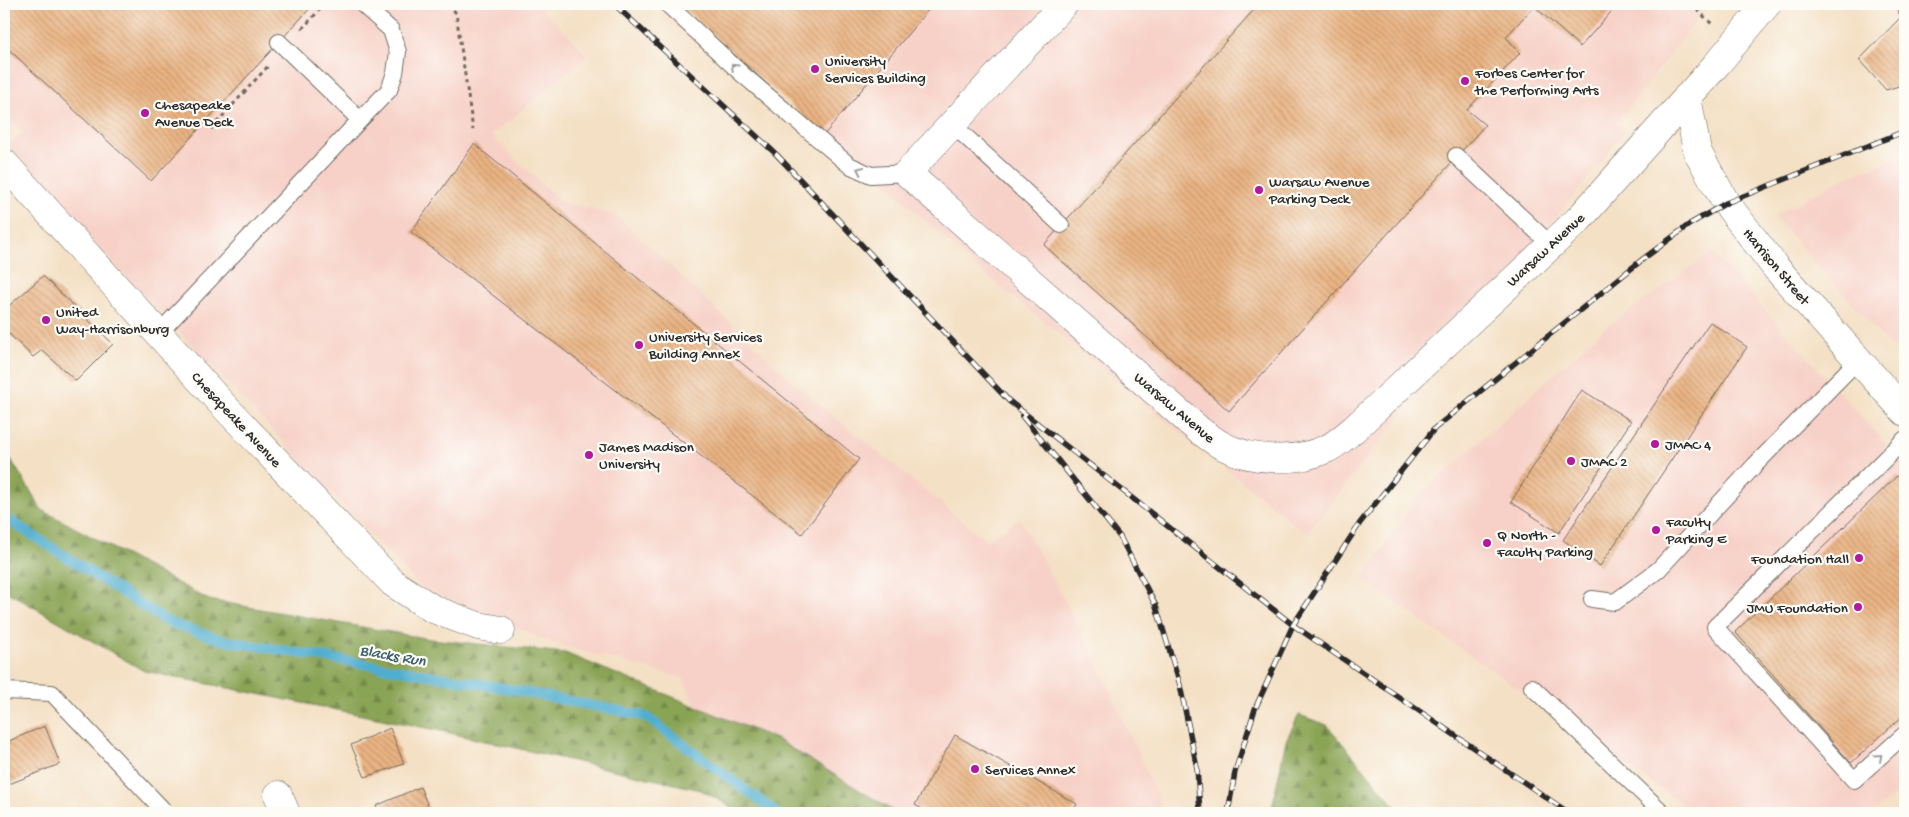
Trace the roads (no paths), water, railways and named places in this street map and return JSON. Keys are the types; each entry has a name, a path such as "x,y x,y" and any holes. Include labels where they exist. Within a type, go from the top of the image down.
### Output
{"street":[{"path":"907,173 1064,4"},
{"name":"Warsaw Avenue","path":"907,173 1200,430 1224,446 1245,454 1273,458 1301,457 1327,449 1354,429 1579,219 1687,98 1767,4"},
{"name":"Harrison Street","path":"1687,98 1697,151 1726,203 1776,268 1858,360 1903,405"},
{"name":"Chesapeake Avenue","path":"4,163 222,404 393,582 433,610 478,626 501,630"}],"lane":[{"path":"158,334 389,90 395,73 398,52 391,30 362,4"},
{"path":"667,4 742,74 849,165 870,175 907,173"},
{"path":"279,42 360,120"},
{"path":"952,124 1062,225"},
{"path":"1456,156 1551,245"},
{"path":"1592,599 1615,602 1658,570 1755,465 1858,360"},
{"path":"1905,439 1715,627 1854,780 1905,734"},
{"path":"1532,687 1663,813"},
{"path":"4,691 52,693 166,813"}],"waterway":[{"name":"Blacks Run","path":"4,517 168,622 222,640 488,685 645,716 777,813"}],"railway":[{"path":"614,4 776,154 1009,401 1293,625 1569,813"},
{"path":"1228,813 1235,772 1255,709 1293,625 1360,523 1435,428 1643,259 1690,224 1726,203 1905,131"},
{"path":"1022,416 1120,537 1156,606 1180,685 1197,768 1200,813"}],"place":[{"name":"University Services Building","path":"815,69"},
{"name":"Forbes Center for the Performing Arts","path":"1465,81"},
{"name":"Chesapeake Avenue Deck","path":"145,113"},
{"name":"Warsaw Avenue Parking Deck","path":"1259,190"},
{"name":"United Way-Harrisonburg","path":"46,320"},
{"name":"University Services Building Annex","path":"639,345"},
{"name":"JMAC 4","path":"1655,444"},
{"name":"James Madison University","path":"589,455"},
{"name":"JMAC 2","path":"1571,461"},
{"name":"Faculty Parking E","path":"1656,530"},
{"name":"Q North - Faculty Parking","path":"1487,543"},
{"name":"Foundation Hall","path":"1859,558"},
{"name":"JMU Foundation","path":"1858,607"},
{"name":"Services Annex","path":"975,769"}]}
